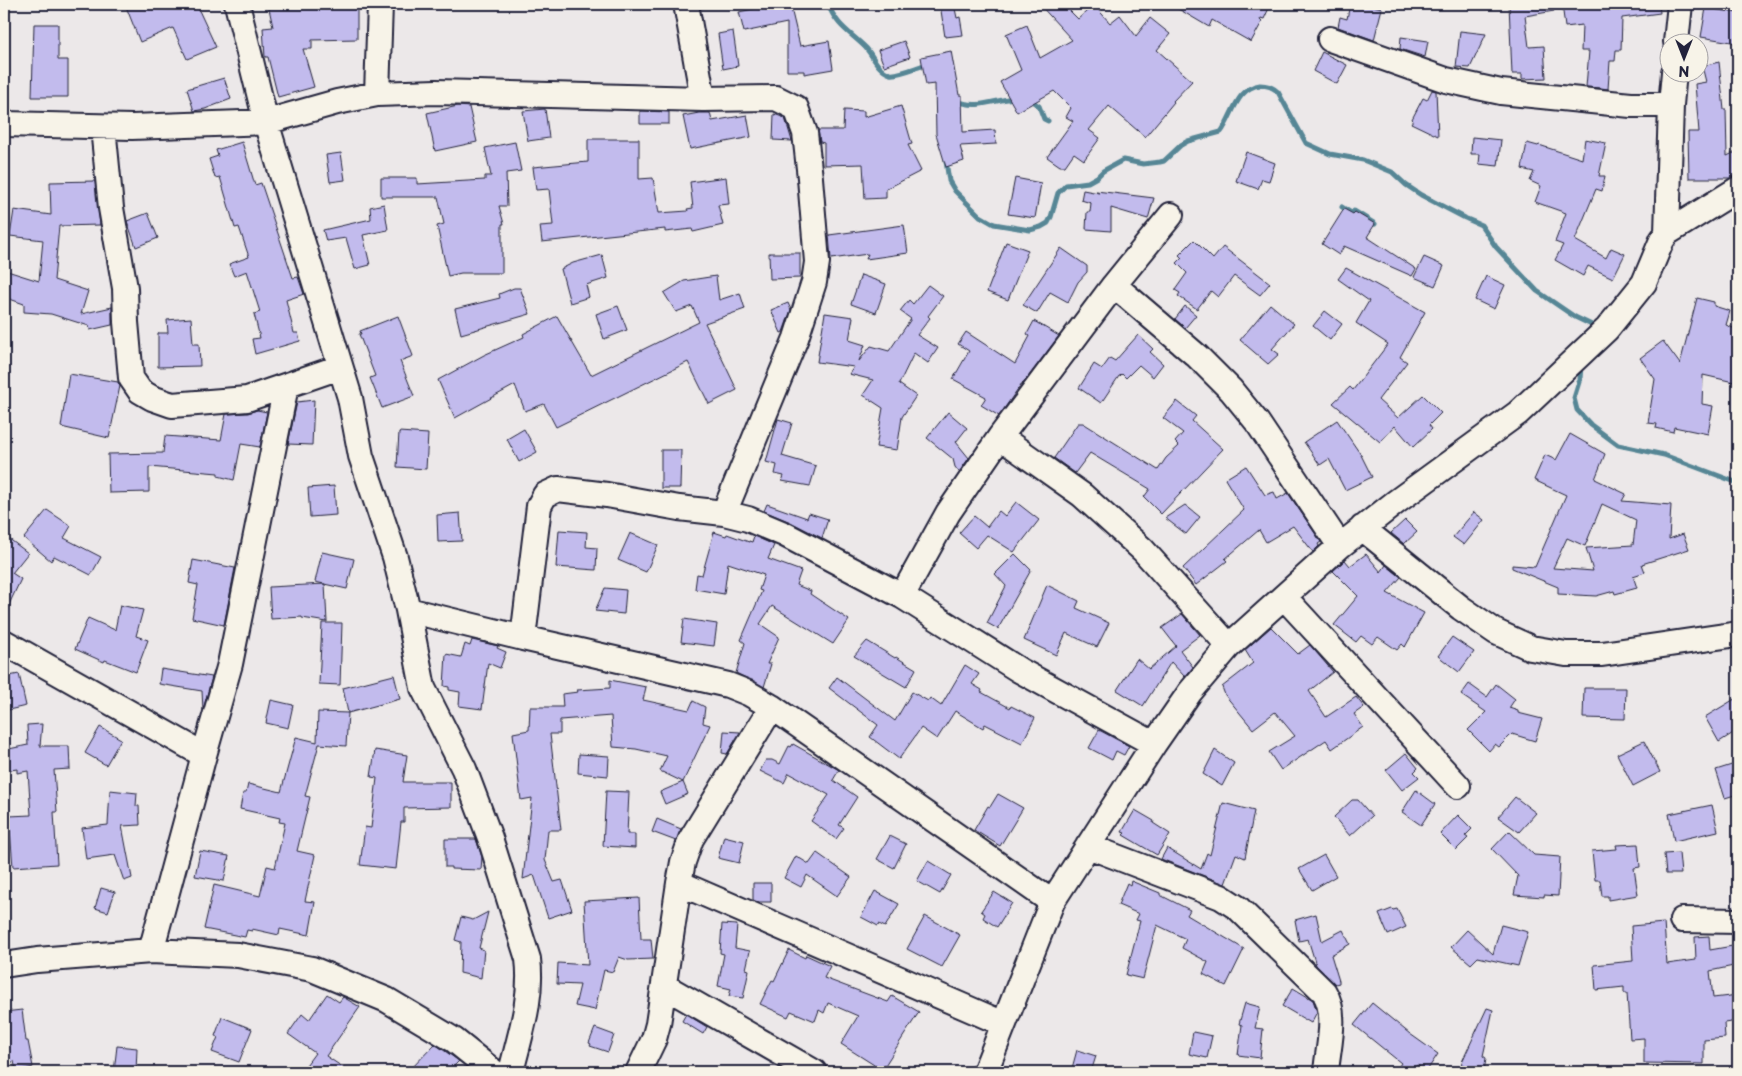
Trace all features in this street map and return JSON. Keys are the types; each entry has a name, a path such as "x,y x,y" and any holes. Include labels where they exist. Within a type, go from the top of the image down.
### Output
{"street":[{"path":"237,4 266,122 350,398 361,456 395,558 408,610 423,688 464,769 490,838 528,959 529,994 511,1072"},
{"path":"377,94 380,4"},
{"path":"686,4 703,99"},
{"path":"1677,32 1680,4"},
{"path":"1330,39 1446,80 1500,92 1631,105 1671,105"},
{"path":"1667,233 1673,82"},
{"path":"4,124 142,127 266,122 337,102 377,94 436,92 703,99 776,98 796,108 805,133 817,262 814,282 796,338 724,514"},
{"path":"103,126 111,208 125,288 131,378 140,391 152,398 172,405 247,399 340,366"},
{"path":"985,1072 1052,902 1154,744 1190,692 1229,646 1362,528 1518,413 1607,329 1644,283 1662,240 1667,233 1738,189"},
{"path":"902,596 948,514 1000,437 1114,286 1172,215"},
{"path":"1114,286 1197,356 1231,390 1257,422 1340,546"},
{"path":"151,950 230,664 286,386"},
{"path":"1000,437 1082,494 1143,550 1229,646"},
{"path":"523,638 539,506 545,494 558,489 607,494 748,519 784,534 902,596 1019,670 1154,744"},
{"path":"1362,528 1461,608 1489,628 1531,648 1566,654 1602,654 1738,634"},
{"path":"1284,597 1458,786"},
{"path":"408,610 728,686 748,693 772,707 1052,902"},
{"path":"4,642 204,755"},
{"path":"638,1072 654,1039 658,1024 679,883 683,862 691,839 772,707"},
{"path":"1088,846 1202,889 1221,897 1238,908 1330,1000 1332,1012 1326,1072"},
{"path":"679,883 1004,1024"},
{"path":"1682,920 1738,921"},
{"path":"4,965 37,960 151,950 238,955 312,970 387,1000 454,1040 494,1072"},
{"path":"664,986 814,1072"}],"building":[{"path":"125,4 196,4 216,47 187,59 173,28 140,42"},
{"path":"268,4 357,4 357,39 312,40 312,49 303,49 314,87 278,97 268,57 265,57 263,28 273,27"},
{"path":"776,4 790,4 800,46 829,41 833,69 804,74 804,71 787,71 787,23 744,32 739,12"},
{"path":"940,4 954,4 957,18 960,17 963,35 945,37"},
{"path":"1039,4 1063,4 1078,19 1094,5 1110,23 1120,15 1136,36 1150,18 1170,34 1157,50 1192,81 1173,101 1145,137 1109,106 1089,130 1100,138 1084,160 1074,153 1065,166 1060,166 1047,157 1073,121 1066,117 1071,108 1054,91 1017,112 1000,82 1021,70 1006,34 1027,25 1040,58 1072,40"},
{"path":"1170,4 1266,4 1265,6 1269,8 1264,19 1261,18 1262,22 1251,42 1212,20 1209,27"},
{"path":"1350,4 1365,4 1382,8 1374,40 1338,27 1340,17 1347,19"},
{"path":"1509,4 1553,4 1554,11 1525,16 1529,47 1544,46 1546,78 1522,79 1522,74 1512,74"},
{"path":"1562,4 1659,4 1660,13 1622,18 1621,50 1616,50 1615,61 1610,61 1608,89 1586,87 1589,51 1581,51 1582,25 1565,27"},
{"path":"1706,8 1738,13 1738,43 1710,38 1710,32 1702,32"},
{"path":"34,24 58,24 58,60 68,60 68,97 32,97"},
{"path":"733,31 738,66 723,69 718,34"},
{"path":"1460,31 1486,34 1470,68 1456,67"},
{"path":"1401,37 1428,41 1425,57 1400,49"},
{"path":"904,41 910,57 884,66 878,50"},
{"path":"951,51 959,95 962,95 963,132 995,130 996,144 960,146 964,161 946,167 936,134 935,84 926,85 921,57"},
{"path":"1322,52 1347,65 1337,84 1313,71"},
{"path":"1719,62 1724,110 1726,110 1727,156 1738,151 1738,175 1730,178 1689,178 1688,132 1699,132 1695,84 1710,82 1710,64"},
{"path":"224,78 231,99 194,111 187,89"},
{"path":"1432,90 1436,91 1438,136 1411,123 1423,98 1427,100"},
{"path":"458,106 469,107 477,142 435,151 427,113"},
{"path":"901,106 912,144 908,145 921,171 886,189 886,198 865,199 863,164 824,165 824,143 820,142 818,130 843,130 844,110 864,111 864,117"},
{"path":"545,109 549,138 528,141 523,111"},
{"path":"640,111 669,112 669,124 640,124"},
{"path":"710,113 712,121 747,115 751,137 690,149 683,116"},
{"path":"774,114 785,118 792,141 773,140"},
{"path":"1472,137 1501,140 1498,166 1479,164 1480,154 1471,154"},
{"path":"588,139 639,139 639,179 653,178 659,213 688,211 687,209 693,208 690,182 726,177 729,204 718,205 723,225 693,232 692,229 665,232 665,229 542,242 540,226 553,225 549,189 536,190 533,167 588,162"},
{"path":"1585,139 1606,143 1599,176 1605,176 1602,191 1596,189 1575,240 1606,258 1611,248 1625,254 1613,278 1588,266 1583,276 1555,260 1563,245 1555,242 1566,213 1535,202 1541,186 1530,181 1534,172 1522,169 1527,143 1582,159"},
{"path":"242,142 255,185 261,183 293,278 298,277 304,294 286,300 294,333 298,333 300,341 255,354 252,339 260,338 254,314 260,312 247,271 234,276 229,264 249,257 239,227 235,228 220,177 215,178 209,159 218,156 216,150"},
{"path":"515,142 521,171 506,173 507,206 499,206 504,224 502,224 502,273 461,273 448,276 437,226 444,224 438,197 381,197 381,178 417,178 417,184 485,180 485,176 491,176 485,148"},
{"path":"1246,152 1275,163 1269,181 1262,179 1258,189 1236,181"},
{"path":"341,153 345,180 330,182 326,155"},
{"path":"1015,178 1041,183 1035,218 1008,214"},
{"path":"95,181 100,225 59,226 54,280 88,291 81,314 112,307 112,325 90,330 89,326 51,314 24,312 24,304 4,297 4,270 39,281 43,240 10,236 14,210 51,215 50,182"},
{"path":"1083,190 1154,198 1148,219 1111,208 1111,231 1086,229 1087,212 1090,212 1091,203 1081,200"},
{"path":"384,204 388,230 363,235 370,265 355,269 346,238 326,241 323,230 371,219 370,207"},
{"path":"1344,209 1353,214 1355,212 1375,224 1367,237 1416,269 1412,276 1344,246 1339,255 1322,244"},
{"path":"148,213 158,238 136,247 127,221"},
{"path":"904,225 908,253 866,259 868,254 831,259 829,235"},
{"path":"1194,240 1213,259 1223,247 1270,283 1260,295 1234,276 1218,297 1211,291 1197,309 1178,296 1180,293 1175,290 1187,273 1177,263 1182,258 1179,255"},
{"path":"1006,242 1028,250 1008,300 987,292"},
{"path":"1061,248 1087,266 1087,272 1078,282 1068,302 1050,292 1037,313 1023,305"},
{"path":"769,253 800,253 800,278 770,279"},
{"path":"602,255 608,278 586,285 589,297 570,303 561,269 573,263"},
{"path":"1424,257 1444,266 1435,286 1414,277"},
{"path":"1346,268 1425,312 1400,357 1407,362 1378,400 1398,418 1423,395 1441,413 1429,425 1432,429 1413,447 1395,426 1380,442 1333,403 1350,387 1353,390 1388,344 1356,323 1369,301 1338,279"},
{"path":"861,275 886,284 876,313 851,304"},
{"path":"716,276 719,300 740,293 745,309 705,323 737,390 709,404 688,362 556,427 544,404 525,411 515,385 455,418 438,380 484,355 524,337 523,334 557,316 591,375 699,322 692,306 676,312 664,293 684,281"},
{"path":"1486,276 1505,285 1494,309 1475,300"},
{"path":"928,285 943,296 917,335 938,348 928,363 914,353 899,384 916,396 902,417 897,450 876,447 883,408 863,395 873,380 849,374 854,367 817,362 825,313 853,317 849,340 865,345 859,361 871,346 889,351 911,319 900,311 909,300 913,304"},
{"path":"514,288 520,288 530,314 461,334 455,309 500,298 499,294"},
{"path":"1697,298 1714,302 1714,306 1730,311 1726,325 1738,330 1738,383 1703,375 1702,404 1713,406 1708,434 1674,427 1673,432 1656,428 1657,424 1648,423 1655,379 1640,358 1663,341 1680,364"},
{"path":"788,303 791,310 781,333 771,310"},
{"path":"1270,304 1294,324 1272,349 1279,354 1268,364 1240,340"},
{"path":"618,306 627,330 604,339 596,314"},
{"path":"1185,306 1196,315 1185,328 1175,319"},
{"path":"1325,311 1342,324 1330,340 1313,326"},
{"path":"398,316 413,356 400,361 414,396 382,408 370,378 375,376 359,334 361,334 360,331"},
{"path":"191,318 193,344 199,344 200,366 158,367 158,333 168,333 167,320"},
{"path":"1034,321 1059,336 999,416 981,405 986,397 953,379 969,351 958,344 966,332 1015,364 1030,336 1027,334"},
{"path":"1138,335 1153,349 1150,352 1163,364 1153,377 1139,365 1126,378 1122,374 1119,376 1101,403 1079,388 1094,364 1102,369 1110,358 1115,361"},
{"path":"69,374 118,382 120,386 109,438 61,427"},
{"path":"314,400 312,445 288,444 297,402"},
{"path":"1177,401 1196,416 1192,421 1223,449 1161,514 1144,497 1150,489 1090,453 1075,473 1054,458 1078,423 1083,423 1158,470 1166,458 1179,446 1175,442 1183,433 1163,418"},
{"path":"257,410 267,412 260,447 241,444 234,480 218,476 218,473 149,467 149,492 109,493 108,454 163,453 165,436 221,440 226,414 248,413"},
{"path":"948,412 967,428 956,442 969,458 959,472 955,467 953,459 927,438"},
{"path":"778,419 792,423 782,456 816,466 810,486 782,481 784,476 775,474 777,465 766,462"},
{"path":"1337,420 1361,455 1372,477 1345,490 1329,459 1320,465 1304,442"},
{"path":"524,429 537,452 519,462 507,439"},
{"path":"399,432 428,434 426,469 397,467"},
{"path":"1570,434 1605,454 1595,479 1626,494 1622,501 1671,505 1669,539 1683,534 1689,549 1642,564 1645,572 1633,576 1637,588 1615,594 1614,591 1596,596 1558,594 1558,587 1512,568 1512,565 1535,567 1566,495 1534,480 1545,455 1556,460","holes":["1602,504 1636,520 1633,545 1586,548 1593,571 1553,568 1567,538 1585,546"]},
{"path":"661,450 681,450 680,488 661,488"},
{"path":"1246,466 1265,495 1274,492 1277,499 1288,493 1321,542 1313,552 1293,526 1266,542 1259,530 1225,559 1227,561 1196,585 1183,568 1244,510 1225,479"},
{"path":"334,486 336,515 310,517 308,488"},
{"path":"1016,502 1039,520 1014,552 987,535 976,548 959,533 974,516 987,527 999,511 1005,516"},
{"path":"767,504 807,518 809,513 828,519 822,538 764,511"},
{"path":"1185,505 1200,517 1186,534 1165,518"},
{"path":"47,510 71,526 64,538 101,557 91,575 54,556 51,561 24,538"},
{"path":"1474,512 1484,520 1464,545 1453,537"},
{"path":"460,513 462,541 438,542 437,515"},
{"path":"1405,520 1417,532 1404,544 1391,533"},
{"path":"559,530 587,532 586,547 597,548 596,570 556,567"},
{"path":"714,532 726,536 727,534 749,542 752,542 754,536 774,545 768,559 801,571 796,585 811,591 810,594 849,620 833,644 772,606 760,624 779,637 767,664 771,664 764,687 736,673 745,643 741,640 762,591 759,590 764,575 728,563 724,594 695,589 697,574 702,575"},
{"path":"630,533 658,545 646,572 618,560"},
{"path":"4,535 28,553 12,573 21,579 4,615"},
{"path":"322,552 354,559 347,589 315,582"},
{"path":"1015,554 1031,570 998,629 987,623 1006,586 995,574"},
{"path":"1366,554 1381,572 1386,565 1401,577 1387,593 1424,613 1405,647 1402,644 1397,650 1378,637 1372,644 1361,636 1356,642 1334,625 1358,596 1333,571 1345,560 1350,566"},
{"path":"193,560 235,568 224,625 192,618 198,585 189,583"},
{"path":"325,584 327,622 302,617 271,619 269,587"},
{"path":"1047,585 1079,601 1076,608 1109,623 1097,647 1066,633 1056,655 1024,640"},
{"path":"605,588 626,590 624,614 595,611"},
{"path":"120,605 143,610 136,636 148,640 136,672 105,660 104,662 75,649 88,618 115,630"},
{"path":"1182,614 1200,635 1180,650 1193,667 1185,677 1171,662 1143,706 1117,690 1137,659 1149,669 1176,646 1162,628"},
{"path":"684,619 717,624 714,646 681,642"},
{"path":"322,623 342,623 340,685 319,684"},
{"path":"1271,627 1298,654 1310,645 1333,672 1309,691 1326,717 1356,697 1364,707 1354,714 1363,727 1332,749 1326,740 1281,770 1269,752 1295,736 1275,712 1253,729 1225,695 1222,687 1253,663 1245,650"},
{"path":"1452,637 1474,652 1459,672 1438,656"},
{"path":"472,640 498,646 497,648 506,652 500,668 488,663 482,709 459,706 460,692 449,690 449,687 444,686 446,654 461,657 465,644 470,646"},
{"path":"867,641 916,669 906,687 854,656"},
{"path":"965,665 979,674 972,684 982,690 981,692 1010,708 1011,706 1035,718 1022,743 985,724 983,728 955,711 937,739 921,728 899,759 870,737 878,725 829,688 837,677 895,721 912,692 928,701 930,698 941,706"},
{"path":"161,669 212,677 203,710 202,691 159,684"},
{"path":"19,674 26,706 4,711 4,677"},
{"path":"394,675 400,699 348,713 343,688"},
{"path":"610,680 646,687 643,700 689,710 693,701 705,707 703,723 710,725 683,782 660,771 667,756 636,749 613,747 611,716 560,720 560,734 550,734 561,830 548,830 545,860 554,882 562,880 572,910 548,918 534,875 523,879 532,798 521,800 513,733 529,730 530,707 563,707 562,694 578,692 577,690 610,688"},
{"path":"1469,684 1487,697 1496,684 1515,699 1509,708 1518,711 1518,713 1542,719 1535,741 1512,734 1499,747 1495,744 1489,751 1468,730 1486,712 1461,695"},
{"path":"1584,688 1626,688 1625,719 1583,718"},
{"path":"1738,697 1738,730 1719,742 1705,717"},
{"path":"271,700 293,705 288,728 266,723"},
{"path":"318,712 348,713 346,746 319,744 305,796 310,797 297,851 315,855 305,901 315,902 309,935 280,929 279,935 252,929 252,931 247,930 245,937 204,929 214,885 260,896 267,866 275,868 285,823 279,822 280,818 240,809 243,793 246,793 248,784 281,792 296,737 317,742"},
{"path":"42,724 40,746 69,746 70,769 54,770 57,812 54,812 57,864 13,867 9,816 31,815 28,771 17,773 17,769 4,771 4,750 28,745 27,725"},
{"path":"100,727 121,739 106,765 85,753"},
{"path":"1099,730 1129,746 1124,755 1116,751 1112,760 1089,748"},
{"path":"724,731 740,732 727,754 722,753"},
{"path":"1644,741 1660,772 1633,786 1617,754"},
{"path":"793,744 839,770 833,780 857,797 839,825 844,828 836,839 811,821 829,795 789,773 784,783 760,771 766,760 772,760 780,764 789,746 791,747"},
{"path":"375,750 407,755 403,782 451,782 451,807 404,808 404,822 401,822 396,869 360,865 365,827 371,828 377,778 371,777"},
{"path":"1215,750 1234,763 1222,786 1203,774"},
{"path":"1406,753 1418,768 1414,772 1419,777 1402,790 1386,770"},
{"path":"579,754 609,756 608,776 578,773"},
{"path":"1738,763 1738,794 1725,798 1716,770"},
{"path":"683,782 688,794 665,804 660,792"},
{"path":"110,790 137,793 136,806 139,806 140,825 122,826 132,878 124,881 115,855 86,859 82,828 108,825"},
{"path":"1416,790 1435,804 1421,825 1402,812"},
{"path":"606,791 629,792 627,834 635,834 635,848 603,846"},
{"path":"998,794 1023,808 1000,846 974,830 988,806 990,807"},
{"path":"1515,797 1536,813 1519,832 1498,817"},
{"path":"1352,800 1358,800 1372,816 1350,836 1334,817"},
{"path":"1223,803 1254,811 1245,858 1236,854 1225,884 1161,859 1167,848 1201,869 1207,853 1210,855"},
{"path":"1712,805 1718,831 1674,841 1669,814"},
{"path":"1135,810 1154,821 1153,823 1170,834 1157,855 1123,835 1125,833 1122,832"},
{"path":"1458,815 1472,829 1465,836 1468,838 1456,850 1440,834"},
{"path":"657,819 681,829 676,841 652,832"},
{"path":"1509,831 1534,855 1560,857 1558,896 1514,895 1518,876 1492,849"},
{"path":"724,836 744,841 739,863 718,858"},
{"path":"890,836 906,844 894,868 877,859"},
{"path":"445,839 476,839 482,857 481,870 445,867"},
{"path":"1638,844 1640,867 1634,868 1638,895 1608,900 1608,896 1602,896 1600,880 1595,880 1592,851 1617,849 1616,845"},
{"path":"200,851 229,856 224,881 195,876"},
{"path":"817,853 851,877 837,896 807,875 801,887 784,878 796,856 809,864"},
{"path":"1679,853 1681,874 1666,874 1664,854"},
{"path":"1324,855 1336,876 1312,890 1299,869"},
{"path":"928,861 951,875 940,894 917,881"},
{"path":"1131,881 1160,893 1160,895 1190,910 1187,915 1244,949 1226,986 1203,974 1208,962 1182,948 1186,939 1157,925 1143,979 1126,975 1140,921 1136,920 1139,914 1118,905 1127,883 1130,885"},
{"path":"753,883 771,883 771,902 753,900"},
{"path":"101,888 115,892 108,912 95,908"},
{"path":"875,891 899,904 885,927 879,924 878,926 861,917"},
{"path":"994,892 1012,903 997,927 983,918 985,914 981,911"},
{"path":"639,898 641,939 651,939 653,959 628,960 619,957 613,972 604,970 595,1010 575,1006 580,985 557,984 558,963 588,965 584,901"},
{"path":"1397,909 1406,927 1388,935 1379,914"},
{"path":"488,912 479,948 484,950 481,978 460,973 461,942 455,940 461,917 473,920"},
{"path":"1316,914 1322,941 1343,930 1350,944 1331,955 1339,983 1335,984 1316,965 1308,939 1299,941 1295,920"},
{"path":"925,916 960,935 942,967 907,949"},
{"path":"1664,923 1667,964 1696,960 1695,937 1709,936 1710,950 1738,945 1738,965 1710,971 1713,998 1738,995 1738,1021 1724,1023 1725,1038 1704,1040 1704,1064 1644,1063 1644,1038 1630,1039 1627,993 1624,993 1624,987 1596,990 1594,965 1633,961 1631,926"},
{"path":"722,924 737,925 735,948 750,951 746,969 749,970 743,998 729,996 731,989 718,986 724,954 720,953"},
{"path":"1501,925 1528,932 1518,966 1478,957 1471,964 1451,947 1467,930 1493,954"},
{"path":"789,950 805,958 806,955 830,966 824,978 888,1002 892,996 919,1012 882,1070 841,1044 858,1016 828,1003 824,1013 819,1010 815,1021 791,1011 788,1017 760,1004"},
{"path":"1293,988 1313,1000 1317,1012 1311,1023 1282,1006"},
{"path":"327,994 339,1002 343,997 360,1007 326,1056 350,1072 301,1072 315,1053 288,1034 302,1014 309,1020"},
{"path":"1245,1003 1260,1007 1255,1028 1263,1029 1260,1058 1238,1055 1242,1025 1239,1024"},
{"path":"1372,1003 1438,1054 1426,1072 1417,1065 1412,1072 1395,1072 1401,1063 1354,1025"},
{"path":"1487,1008 1493,1010 1483,1056 1486,1058 1484,1072 1479,1072 1461,1064"},
{"path":"22,1010 26,1041 28,1041 33,1067 16,1071 14,1061 4,1067 4,1012"},
{"path":"686,1014 707,1027 703,1034 682,1021"},
{"path":"222,1017 252,1029 239,1062 212,1052 218,1037 215,1036"},
{"path":"595,1028 614,1035 608,1052 590,1046 591,1044 589,1043"},
{"path":"1193,1032 1212,1036 1207,1058 1189,1054"},
{"path":"435,1044 459,1061 448,1072 408,1072"},
{"path":"117,1046 137,1048 136,1072 114,1072"},
{"path":"1077,1050 1096,1056 1091,1072 1071,1072"}],"waterway":[{"path":"828,4 835,18 844,29 866,48 879,66 886,72 898,74 928,64"},
{"path":"946,161 949,181 955,191 980,216 994,224 1030,230 1048,223 1058,193 1066,185 1088,182 1123,160 1143,164 1164,161 1188,141 1221,132 1245,91 1252,87 1263,85 1278,92 1306,143 1330,154 1363,160 1392,172 1421,195 1465,218"},
{"path":"958,101 980,104 1015,98"},
{"path":"1029,99 1039,106 1044,119 1048,121"},
{"path":"1342,207 1353,214 1354,211 1375,224"},
{"path":"1467,219 1481,225 1496,247 1537,291 1575,317 1598,328"},
{"path":"1580,379 1581,365"},
{"path":"1579,382 1574,398 1577,410 1591,425 1618,445 1664,455 1738,483"}]}
